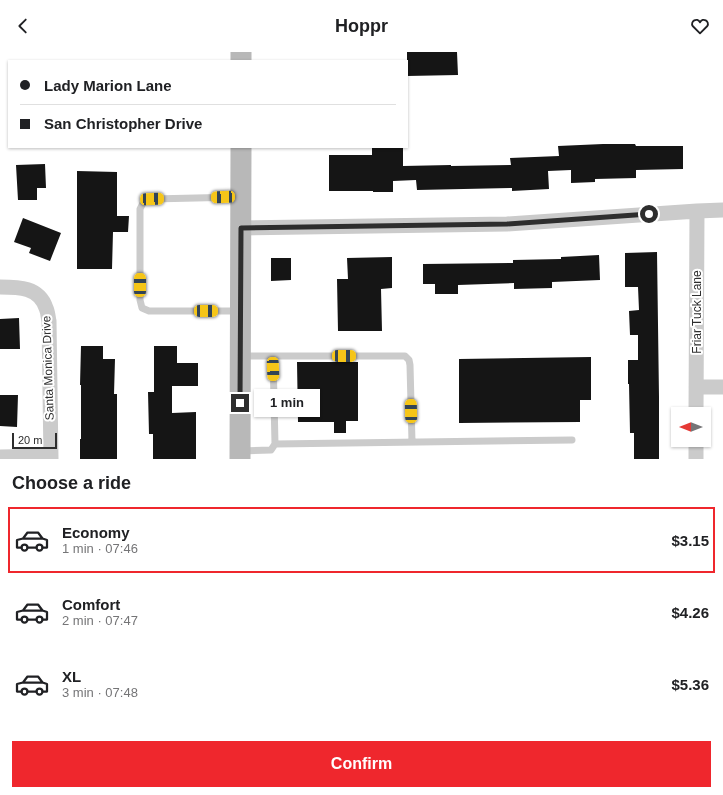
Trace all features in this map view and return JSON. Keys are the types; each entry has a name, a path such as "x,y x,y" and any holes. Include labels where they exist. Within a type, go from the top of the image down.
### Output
{"street":[{"path":"240,455 241,148"},
{"path":"241,228 507,224 723,210"},
{"name":"Friar Tuck Lane","path":"696,407 697,211"},
{"name":"Santa Monica Drive","path":"0,286 18,286 31,290 40,298 46,307 49,321 51,458"},
{"path":"696,387 723,387"},
{"path":"696,447 696,459"},
{"path":"0,457 51,458"}],"lane":[{"path":"241,197 152,199 143,203 140,210 140,300 142,308 149,311 241,311"},
{"path":"241,356 405,356 409,360 410,365 412,442"},
{"path":"240,455 271,450 275,444 273,356"},
{"path":"275,444 572,440"}],"building":[{"path":"407,52 457,52 458,75 408,76"},
{"path":"635,144 636,146 683,146 683,169 636,170 636,178 595,179 595,182 571,183 571,170 548,171 549,189 512,191 512,188 417,190 416,180 393,181 393,192 329,191 329,155 372,155 372,148 403,148 403,166 511,165 510,158 559,156 558,146"},
{"path":"45,164 46,188 37,188 37,200 18,200 16,165"},
{"path":"77,171 117,172 117,216 129,216 128,232 113,232 112,269 77,269"},
{"path":"23,218 61,233 50,261 29,253 31,248 14,242"},
{"path":"657,252 659,459 634,459 634,433 630,433 628,360 638,360 638,335 630,335 629,311 639,310 638,287 625,287 625,253"},
{"path":"599,255 600,280 552,282 552,288 514,289 514,283 458,285 458,294 435,294 435,284 423,284 423,264 513,263 513,260 561,259 561,257"},
{"path":"392,257 392,288 381,289 382,331 338,331 337,279 348,279 347,258"},
{"path":"271,258 291,258 291,280 271,281"},
{"path":"19,318 20,349 0,349 0,319"},
{"path":"81,346 103,346 103,359 115,359 114,394 117,394 117,459 80,459"},
{"path":"154,346 177,346 177,363 198,363 198,386 172,386 172,413 196,412 196,459 153,459 153,434 149,434 148,392 154,392"},
{"path":"591,357 591,400 580,400 580,422 459,423 459,359"},
{"path":"297,362 358,362 358,421 346,421 346,433 334,433 334,422 298,422"},
{"path":"0,395 18,395 17,427 0,426"}],"route":[{"path":"240,403 241,228 507,224 649,214"}]}
